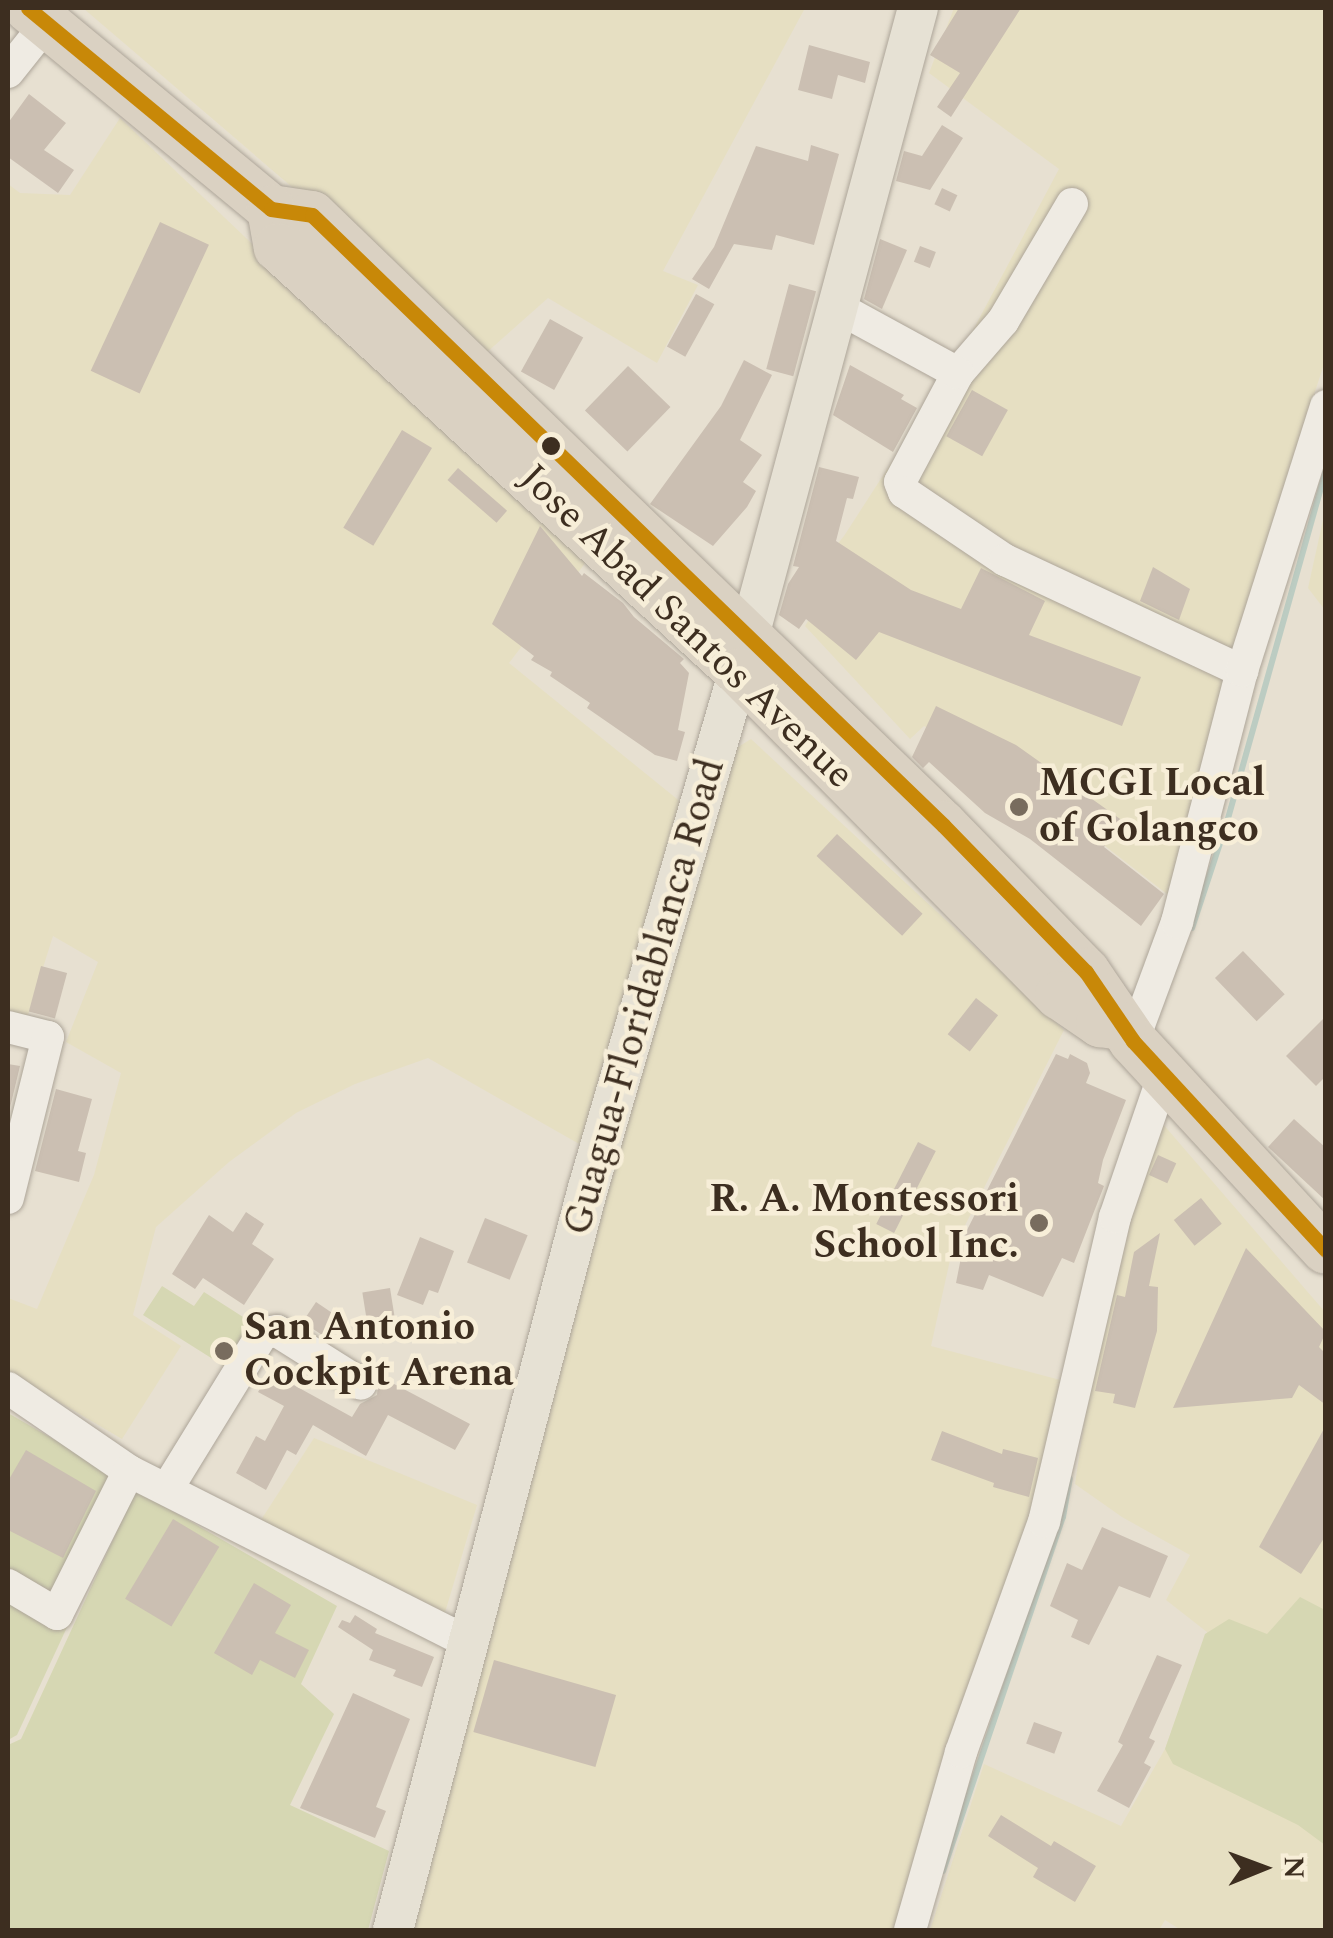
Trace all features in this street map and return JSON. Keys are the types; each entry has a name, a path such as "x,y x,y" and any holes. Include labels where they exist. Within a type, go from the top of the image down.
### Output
{"highway":[{"name":"Jose Abad Santos Avenue","path":"38,15 271,209 312,215 744,654 1086,972 1140,1047 1326,1250"}],"main road":[{"name":"Guagua-Floridablanca Road","path":"392,1930 588,1188 744,654 918,8"}],"street":[{"path":"8,72 38,15"},
{"path":"1072,204 1004,321 953,382 903,468 900,482 904,492 1004,560 1242,671"},
{"path":"833,317 953,382"},
{"path":"910,1930 961,1752 1044,1522 1116,1216 1140,1047 1182,904 1242,671 1326,406"},
{"path":"8,1027 48,1037 8,1198"},
{"path":"167,1489 263,1333 277,1331 362,1384"},
{"path":"8,1388 129,1471 468,1642"},
{"path":"8,1585 58,1614 129,1471"}],"shaded area":[{"path":"83,8 805,8 663,271 698,285 657,363 548,298 486,353"},
{"path":"954,8 1325,8 1325,361 1289,471 1176,901 1001,765 924,726 910,739 805,626 824,595 807,582 844,536 955,364 1059,169 929,73"},
{"path":"120,118 586,562 509,663 682,803 581,1145 428,1058 355,1084 296,1113 229,1162 156,1227 133,1315 181,1346 122,1439 8,1372 8,1298 37,1309 94,1175 121,1073 66,1042 98,962 53,936 27,1018 8,1012 8,184 20,193 70,195"},
{"path":"1323,520 1326,521 1325,610 1308,588"},
{"path":"751,739 1064,1030 952,1251 931,1346 1064,1381 1056,1452 895,1930 403,1930 728,760 735,749"},
{"path":"1156,1116 1325,1312 1325,1930 1181,1930 1165,1920 1159,1930 930,1930 984,1764 1121,1826 1165,1749 1207,1632 1166,1600 1190,1555 1122,1517 1075,1484 1090,1383"},
{"path":"314,1438 477,1505 444,1616 259,1523"}],"green space":[{"name":"San Antonio Cockpit Arena","path":"162,1286 194,1306 204,1292 262,1329 235,1373 143,1315"},
{"path":"8,1413 133,1485 17,1735 8,1740"},
{"path":"136,1490 337,1606 301,1684 334,1714 290,1805 389,1851 368,1930 8,1930 8,1745 21,1739"},
{"path":"1300,1597 1325,1610 1325,1845 1298,1825 1173,1764 1165,1749 1205,1634 1229,1619 1267,1634"}],"building":[{"path":"959,8 1021,8 951,117 937,107 960,73 930,55"},
{"path":"809,45 870,62 865,83 838,75 832,99 798,90"},
{"path":"29,94 66,123 44,150 74,170 58,193 8,157 8,123"},
{"path":"942,125 963,138 930,190 896,181 904,151 922,156"},
{"path":"811,145 839,154 814,245 776,235 772,250 734,244 709,289 692,279 714,247 756,146 808,161"},
{"path":"942,188 957,195 950,211 934,204"},
{"path":"160,222 209,245 140,393 91,371"},
{"path":"880,239 907,250 882,309 864,299"},
{"path":"920,246 936,252 930,268 914,262"},
{"path":"789,284 816,291 793,376 766,369"},
{"path":"696,294 714,304 685,357 667,346"},
{"path":"550,319 583,337 554,390 521,371"},
{"path":"744,360 772,375 740,440 762,455 743,482 756,491 713,546 650,504 721,406"},
{"path":"850,365 904,395 901,399 917,408 893,452 833,415"},
{"path":"628,366 670,407 627,452 585,411"},
{"path":"972,390 1008,410 982,456 946,436"},
{"path":"402,430 432,448 373,546 343,528"},
{"path":"819,467 859,477 853,499 847,498 836,541 911,590 961,609 981,568 1045,601 1029,635 1141,677 1122,726 879,632 856,660 806,619 799,629 779,615 788,584 799,567 793,566"},
{"path":"458,468 507,511 497,523 448,480"},
{"path":"540,526 582,576 584,573 623,603 684,659 680,663 689,673 678,730 685,732 677,761 655,755 587,708 590,703 550,676 552,672 531,660 534,656 492,624"},
{"path":"1153,567 1190,589 1179,620 1140,601"},
{"path":"936,706 1016,745 1123,821 1104,847 1164,894 1141,926 1030,839 985,813 929,762 923,768 912,757"},
{"path":"837,834 923,914 902,936 817,856"},
{"path":"1243,951 1285,994 1257,1021 1215,978"},
{"path":"41,966 67,973 55,1018 29,1011"},
{"path":"976,998 998,1015 970,1051 948,1034"},
{"path":"1326,1016 1326,1076 1316,1086 1286,1056"},
{"path":"1056,1054 1068,1059 1070,1054 1087,1063 1090,1073 1086,1083 1126,1100 1103,1160 1098,1183 1104,1186 1074,1263 1062,1258 1043,1297 989,1275 983,1290 956,1283 966,1232"},
{"path":"8,1064 20,1066 8,1116"},
{"path":"56,1089 92,1099 78,1151 86,1153 79,1182 35,1171"},
{"path":"1294,1119 1326,1148 1326,1201 1268,1147"},
{"path":"918,1142 936,1151 894,1233 876,1224"},
{"path":"1158,1155 1176,1163 1167,1183 1149,1175"},
{"path":"1201,1198 1222,1224 1195,1246 1174,1220"},
{"path":"246,1212 264,1224 252,1244 274,1259 244,1305 203,1278 195,1289 172,1274 209,1215 233,1232"},
{"path":"485,1218 528,1235 510,1280 467,1263"},
{"path":"1160,1233 1149,1286 1158,1287 1157,1331 1135,1408 1113,1403 1115,1394 1095,1391 1117,1295 1125,1297 1134,1252"},
{"path":"420,1237 454,1251 438,1293 429,1290 423,1305 397,1295"},
{"path":"1246,1248 1326,1332 1319,1347 1326,1354 1326,1405 1299,1385 1292,1398 1173,1408"},
{"path":"390,1288 397,1332 369,1337 362,1292"},
{"path":"316,1302 340,1318 327,1338 303,1322"},
{"path":"270,1372 352,1417 360,1404 377,1395 379,1376 470,1424 455,1450 388,1415 366,1456 313,1425 296,1455 287,1450 266,1490 236,1473 256,1436 265,1441 284,1406 258,1392"},
{"path":"1326,1425 1326,1535 1301,1574 1259,1547"},
{"path":"942,1431 1002,1454 1003,1449 1038,1458 1029,1497 993,1487 994,1483 931,1460"},
{"path":"26,1450 96,1491 63,1558 8,1530 8,1481"},
{"path":"173,1519 219,1547 171,1627 125,1599"},
{"path":"1102,1527 1168,1556 1150,1598 1119,1586 1089,1645 1071,1637 1078,1620 1050,1606 1067,1563 1082,1570"},
{"path":"254,1583 291,1605 275,1633 309,1650 295,1678 260,1660 252,1675 214,1653"},
{"path":"355,1615 377,1629 375,1633 434,1657 422,1687 393,1676 396,1670 369,1660 373,1650 338,1627 342,1620 350,1623"},
{"path":"1157,1655 1182,1665 1149,1738 1155,1741 1144,1763 1151,1767 1129,1808 1097,1791 1123,1745 1118,1742"},
{"path":"494,1660 616,1695 595,1767 473,1732"},
{"path":"353,1693 410,1719 376,1807 386,1811 375,1838 300,1808"},
{"path":"1034,1722 1062,1732 1054,1754 1026,1744"},
{"path":"1001,1815 1051,1846 1054,1841 1096,1866 1075,1902 1033,1877 1038,1868 988,1836"}],"waterway":[{"path":"1192,928 1227,822 1326,469"},
{"path":"943,1871 1063,1517 1070,1479"}],"transit line":[{"path":"28,8 271,209 312,215 943,825 1086,972 1133,1041 1326,1250"}],"place":[{"name":"MCGI Local of Golangco","path":"1019,807"},
{"name":"R. A. Montessori School Inc.","path":"1039,1223"},
{"name":"San Antonio Cockpit Arena","path":"224,1351"}]}
